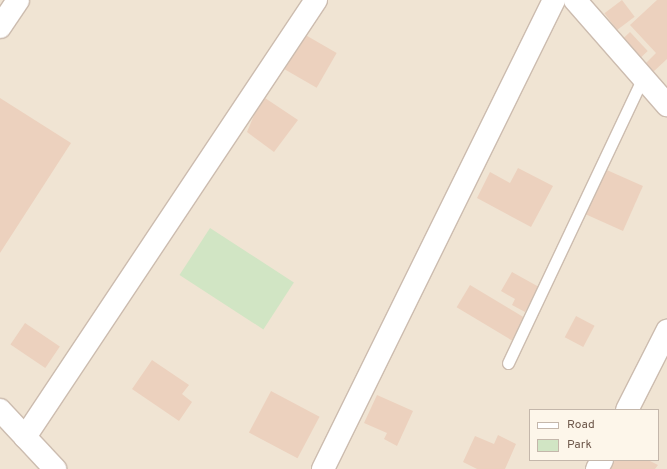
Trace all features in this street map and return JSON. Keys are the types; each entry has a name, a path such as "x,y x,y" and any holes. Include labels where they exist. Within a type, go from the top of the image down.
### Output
{"street":[{"path":"0,27 18,0"},
{"path":"25,437 316,0"},
{"path":"324,469 554,0"},
{"path":"575,0 667,105"},
{"path":"628,409 667,331"},
{"path":"0,410 55,469"}],"lane":[{"path":"508,363 643,78"}],"shaded area":[{"path":"0,0 667,0 667,469 0,469"}],"green space":[{"path":"210,228 294,282 263,329 180,275"}],"building":[{"path":"622,0 635,17 617,30 604,13"},
{"path":"657,0 667,0 667,59 653,72 645,64 656,53 630,25"},
{"path":"630,32 648,51 636,62 618,43"},
{"path":"302,33 337,53 317,88 282,68"},
{"path":"262,96 298,120 274,152 247,132"},
{"path":"0,98 71,143 0,253"},
{"path":"600,167 643,186 623,231 580,212"},
{"path":"518,168 553,186 531,227 477,198 490,172 510,183"},
{"path":"512,272 539,287 525,312 512,305 515,299 501,291"},
{"path":"470,285 527,319 513,341 457,307"},
{"path":"576,316 595,326 583,347 565,337"},
{"path":"25,323 60,346 45,368 10,345"},
{"path":"152,360 189,385 182,394 192,402 179,421 132,389"},
{"path":"271,391 320,417 297,458 249,432"},
{"path":"377,395 413,411 397,446 384,439 387,433 364,423"},
{"path":"498,435 516,444 505,469 477,469 463,462 475,436 494,444"},
{"path":"613,461 650,461 658,465 655,469 609,469"}]}
